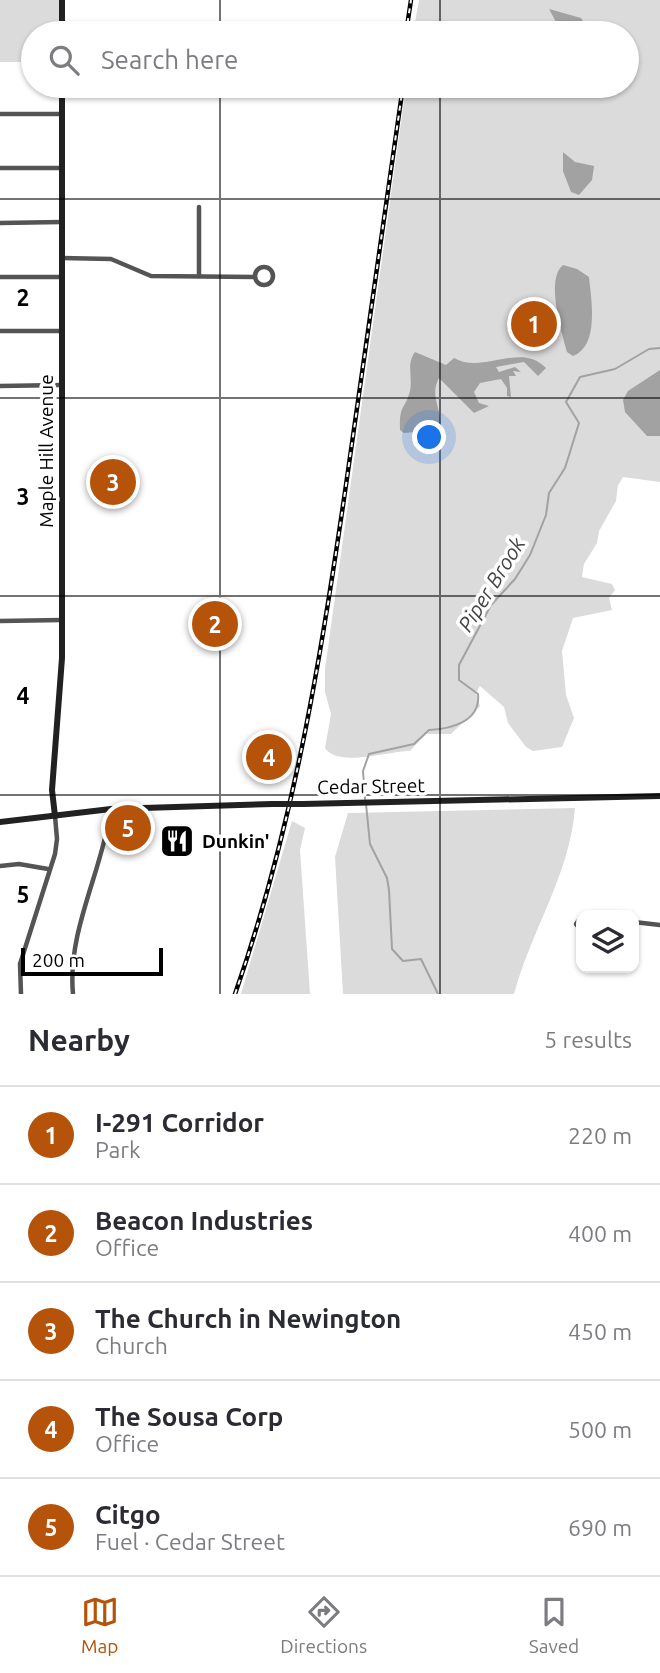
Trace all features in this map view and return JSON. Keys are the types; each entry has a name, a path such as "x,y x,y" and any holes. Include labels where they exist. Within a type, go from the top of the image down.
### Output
{"street":[{"path":"62,0 62,21"},
{"name":"Maple Hill Avenue","path":"55,816 52,790 62,657 62,98"},
{"path":"0,114 62,114"},
{"path":"0,168 62,168"},
{"path":"199,207 199,276"},
{"path":"0,223 62,222"},
{"path":"62,258 111,260 151,276 255,276"},
{"path":"264,268 270,270 273,276 270,283 264,285 258,283 255,276 258,270 264,268"},
{"path":"0,277 62,276"},
{"path":"0,331 62,331"},
{"path":"0,386 62,385"},
{"path":"0,621 62,620"},
{"name":"Cedar Street","path":"0,822 111,809 660,796"},
{"path":"73,994 71,957 108,832 111,809"},
{"path":"19,994 20,964 57,839 55,816"},
{"path":"0,866 19,864 48,869"},
{"path":"639,923 660,925"}],"shaded area":[{"path":"0,0 61,0 61,21 21,21 21,62 0,62"},
{"path":"419,0 660,0 660,482 623,477 618,485 616,501 584,564 582,577 612,584 615,590 609,598 612,610 573,618 562,651 566,695 574,718 562,747 533,751 526,747 508,723 504,707 480,686 476,693 480,706 451,734 426,734 410,751 352,758 332,754 325,748 331,714 325,692 325,669 404,98 639,98 639,21 415,21"},
{"path":"549,9 581,18 583,21 556,21"},
{"path":"563,152 575,162 594,166 592,180 579,195 571,192 563,171"},
{"path":"563,265 577,269 589,277 590,286 590,332 582,351 573,356 567,352 556,307 555,282"},
{"path":"415,352 446,365 454,358 477,363 525,357 546,368 538,376 524,362 496,367 499,372 515,367 521,372 513,371 516,376 509,376 511,397 507,396 507,388 501,379 480,383 474,392 479,403 489,406 474,413 439,378 435,392 440,417 439,430 404,433 400,430 400,416 410,391 410,366"},
{"path":"660,370 660,436 647,436 625,412 623,400 628,391"},
{"path":"575,808 566,856 514,994 343,994 335,857 348,813"},
{"path":"292,821 305,828 300,850 310,994 241,994"}],"waterway":[{"name":"Piper Brook","path":"365,799 363,771 369,754 414,744 429,730 455,726 475,711 478,694 459,680 459,665 491,605 515,579 530,555 546,515 549,493 565,468 579,423 566,402 580,377 615,369 649,349 660,348"},
{"name":"Piper Brook","path":"366,804 370,844 387,878 392,949 403,961 421,959 438,994"}],"railway":[{"path":"408,21 411,0"},
{"path":"235,994 275,862 306,729 340,525 401,98"}],"place":[{"name":"I-291 Corridor","path":"534,324"},
{"name":"The Church in Newington","path":"113,482"},
{"name":"Beacon Industries","path":"215,624"},
{"name":"The Sousa Corp","path":"269,757"},
{"name":"Citgo","path":"128,828"},
{"name":"Dunkin'","path":"177,841"}]}
